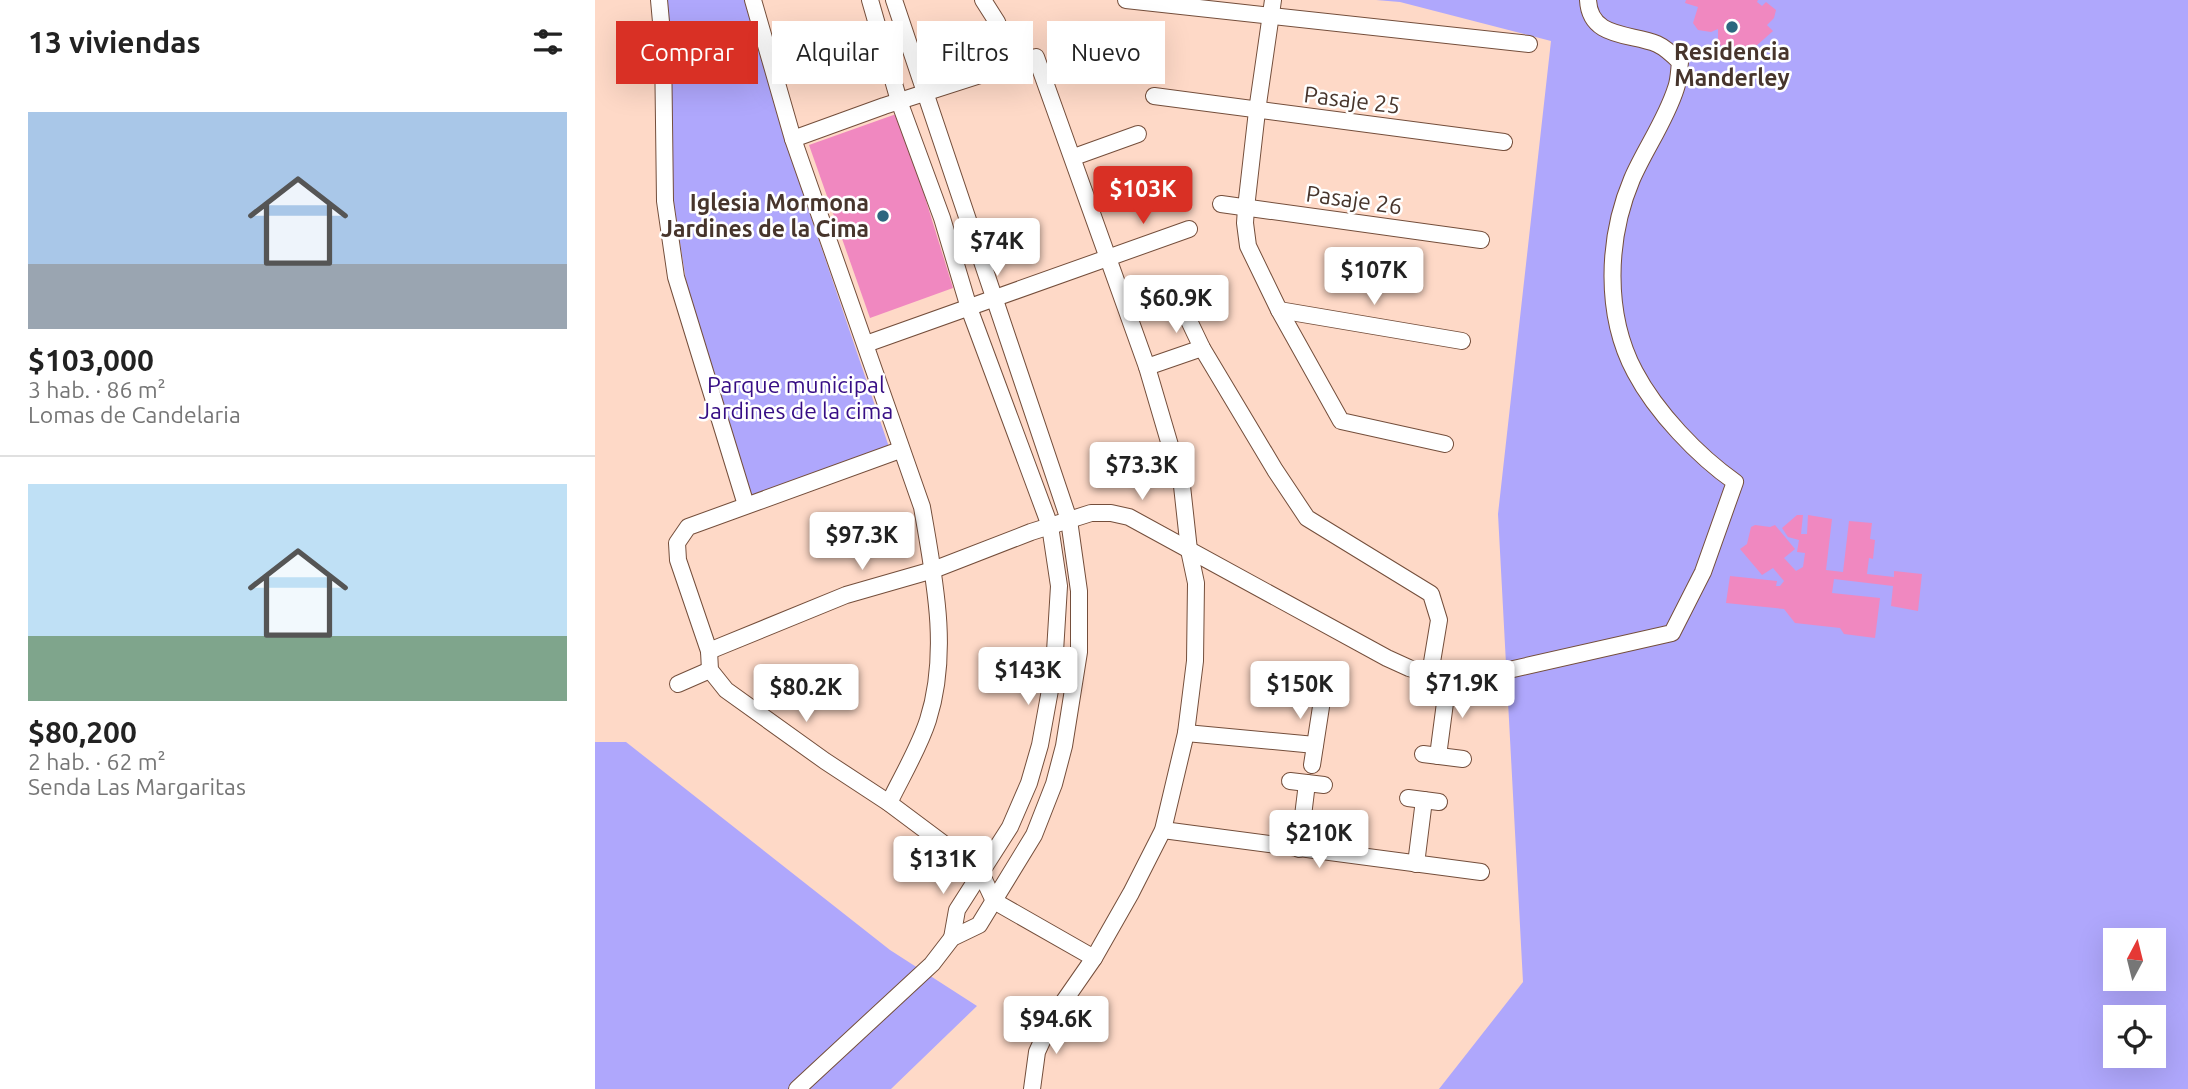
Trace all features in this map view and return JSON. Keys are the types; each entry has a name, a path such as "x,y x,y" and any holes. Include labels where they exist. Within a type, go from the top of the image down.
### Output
{"street":[{"path":"659,0 663,44 665,201 676,277 746,505"},
{"path":"754,0 793,139 922,507 933,570 939,615 937,674 928,720 890,803"},
{"path":"870,0 899,101 942,218 969,308 1050,526 1059,586 1054,668 1040,745 1029,783 1010,827 957,910 952,938"},
{"path":"797,1089 932,964 952,938 979,925 1034,835 1054,784 1064,746 1079,652 1079,591 1069,520 894,0"},
{"path":"983,0 996,21"},
{"path":"1126,0 1529,44"},
{"path":"1273,0 1246,208 1248,246 1279,310 1341,421 1445,444"},
{"path":"709,651 846,595 933,570 1091,513 1129,517 1387,658 1448,680 1500,672 1672,633 1703,572 1734,482 1691,444 1660,409 1635,372 1621,338 1614,303 1613,269 1620,213 1631,181 1677,87 1679,62 1657,44 1627,37 1600,26 1592,18 1588,0"},
{"path":"1032,1089 1037,1052 1053,1017 1094,958 1163,830 1186,733 1195,662 1196,583 1189,550 1182,486 1147,367 1074,157 1037,57 1033,58"},
{"path":"793,139 955,84"},
{"name":"Pasaje 25","path":"1154,96 1504,142"},
{"path":"1074,157 1138,134"},
{"name":"Pasaje 26","path":"1221,204 1481,240"},
{"path":"866,344 1189,229"},
{"path":"1182,306 1202,348 1307,519 1431,594 1439,620 1430,674"},
{"path":"1279,310 1462,341"},
{"path":"1147,367 1202,348"},
{"path":"901,450 688,527 677,543 678,560 709,651 710,670 726,690 825,761 890,803 980,871 994,901 1094,958"},
{"path":"678,684 710,670"},
{"path":"1448,680 1431,755 1463,759"},
{"path":"1313,765 1325,681"},
{"path":"1186,733 1315,746"},
{"path":"1290,781 1324,785"},
{"path":"1299,849 1307,783"},
{"path":"1416,864 1424,800"},
{"path":"1163,830 1481,872"}],"green space":[{"name":"Parque municipal Jardines de la cima","path":"668,0 748,0 753,21 668,21"},
{"path":"1376,0 2188,0 2188,1089 1439,1089 1523,982 1498,514 1551,41 1400,2"},
{"name":"Parque municipal Jardines de la cima","path":"758,39 782,131 889,447 750,497 686,281 671,185 669,84 758,84"},
{"path":"595,742 626,742 890,950 977,1006 891,1089 595,1089"}],"building":[{"name":"Residencia Manderley","path":"1686,0 1758,0 1762,6 1766,2 1776,10 1774,18 1767,25 1773,31 1746,55 1739,46 1724,53 1718,40 1718,29 1711,32 1698,30 1693,23 1698,7 1685,3"},
{"name":"Iglesia Mormona Jardines de la Cima","path":"899,113 953,288 870,318 809,145"},
{"path":"1797,515 1803,515 1801,534 1807,534 1808,515 1832,519 1826,570 1843,572 1849,521 1872,523 1870,539 1875,540 1873,559 1869,558 1867,574 1894,577 1894,571 1922,574 1918,611 1891,606 1893,586 1834,579 1832,593 1880,598 1875,638 1844,634 1840,628 1795,623 1784,609 1726,603 1730,576 1777,581 1776,586 1780,586 1784,581 1773,568 1762,575 1740,549 1747,544 1751,527 1755,525 1775,525 1795,549 1784,558 1796,571 1803,567 1805,553 1797,552 1799,540 1788,537 1782,528"}],"place":[{"name":"Residencia Manderley","path":"1732,27"},
{"name":"Iglesia Mormona Jardines de la Cima","path":"883,216"}]}
